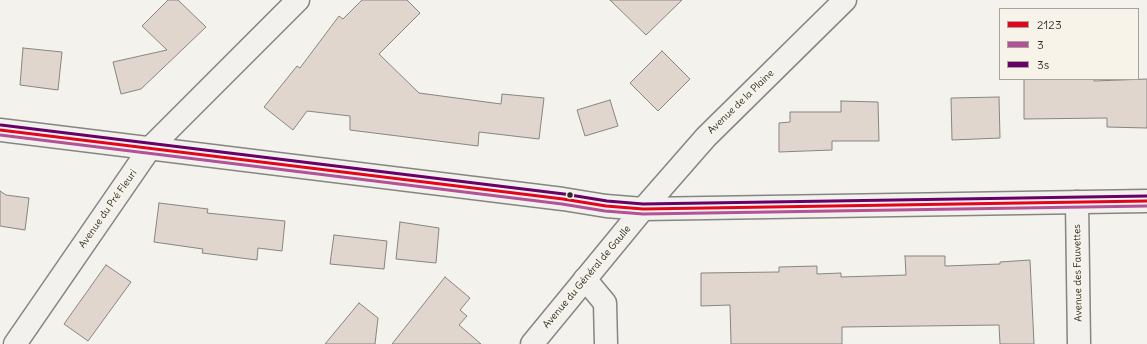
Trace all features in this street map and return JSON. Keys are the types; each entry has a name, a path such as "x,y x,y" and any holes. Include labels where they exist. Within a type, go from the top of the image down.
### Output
{"street":[{"name":"Avenue du Pré Fleuri","path":"15,344 150,148 298,0"},
{"name":"Avenue de la Plaine","path":"643,209 706,136 845,0"},
{"path":"0,130 112,145 150,148 563,199 606,206 643,209 1147,201"},
{"name":"Avenue des Fauvettes","path":"1077,202 1079,344"},
{"name":"Avenue du Général de Gaulle","path":"532,344 643,209"},
{"path":"585,279 605,302 606,344"}],"building":[{"path":"168,0 178,0 206,27 141,89 121,94 113,62 167,50 142,26"},
{"path":"362,0 407,0 420,13 379,54 419,93 501,104 502,94 544,98 539,139 479,132 478,146 350,130 350,116 307,111 293,130 264,107 297,66 300,68 339,16 343,19"},
{"path":"610,0 682,0 646,35"},
{"path":"23,48 62,52 58,90 20,85"},
{"path":"662,51 690,79 658,111 630,83"},
{"path":"1147,79 1147,128 1107,127 1107,118 1024,119 1024,80 1094,81"},
{"path":"999,97 1000,138 952,140 951,98"},
{"path":"610,100 618,126 585,136 577,110"},
{"path":"841,101 878,102 879,141 832,141 832,150 779,152 779,123 790,122 790,112 841,112"},
{"path":"0,191 6,195 29,198 25,230 0,226"},
{"path":"159,203 208,209 207,213 285,221 282,251 258,248 257,260 202,253 203,249 154,242"},
{"path":"400,222 439,228 436,263 396,259"},
{"path":"334,235 387,241 384,269 330,264"},
{"path":"905,256 945,256 945,266 1000,264 1000,262 1030,260 1034,344 1000,344 999,325 842,327 842,344 731,344 730,305 701,306 701,273 779,272 779,267 817,266 817,274 841,273 841,277 906,275"},
{"path":"106,265 131,282 88,341 64,324"},
{"path":"445,277 470,298 460,310 467,316 459,325 481,344 392,344"},
{"path":"359,303 378,318 375,344 325,344"}],"transit line":[{"name":"3s","path":"1,125 564,194 607,201 643,204 1147,196"},
{"name":"2123","path":"0,130 563,199 606,206 643,209 1147,201"},
{"name":"3","path":"0,135 562,204 605,211 643,214 1147,206"}]}
